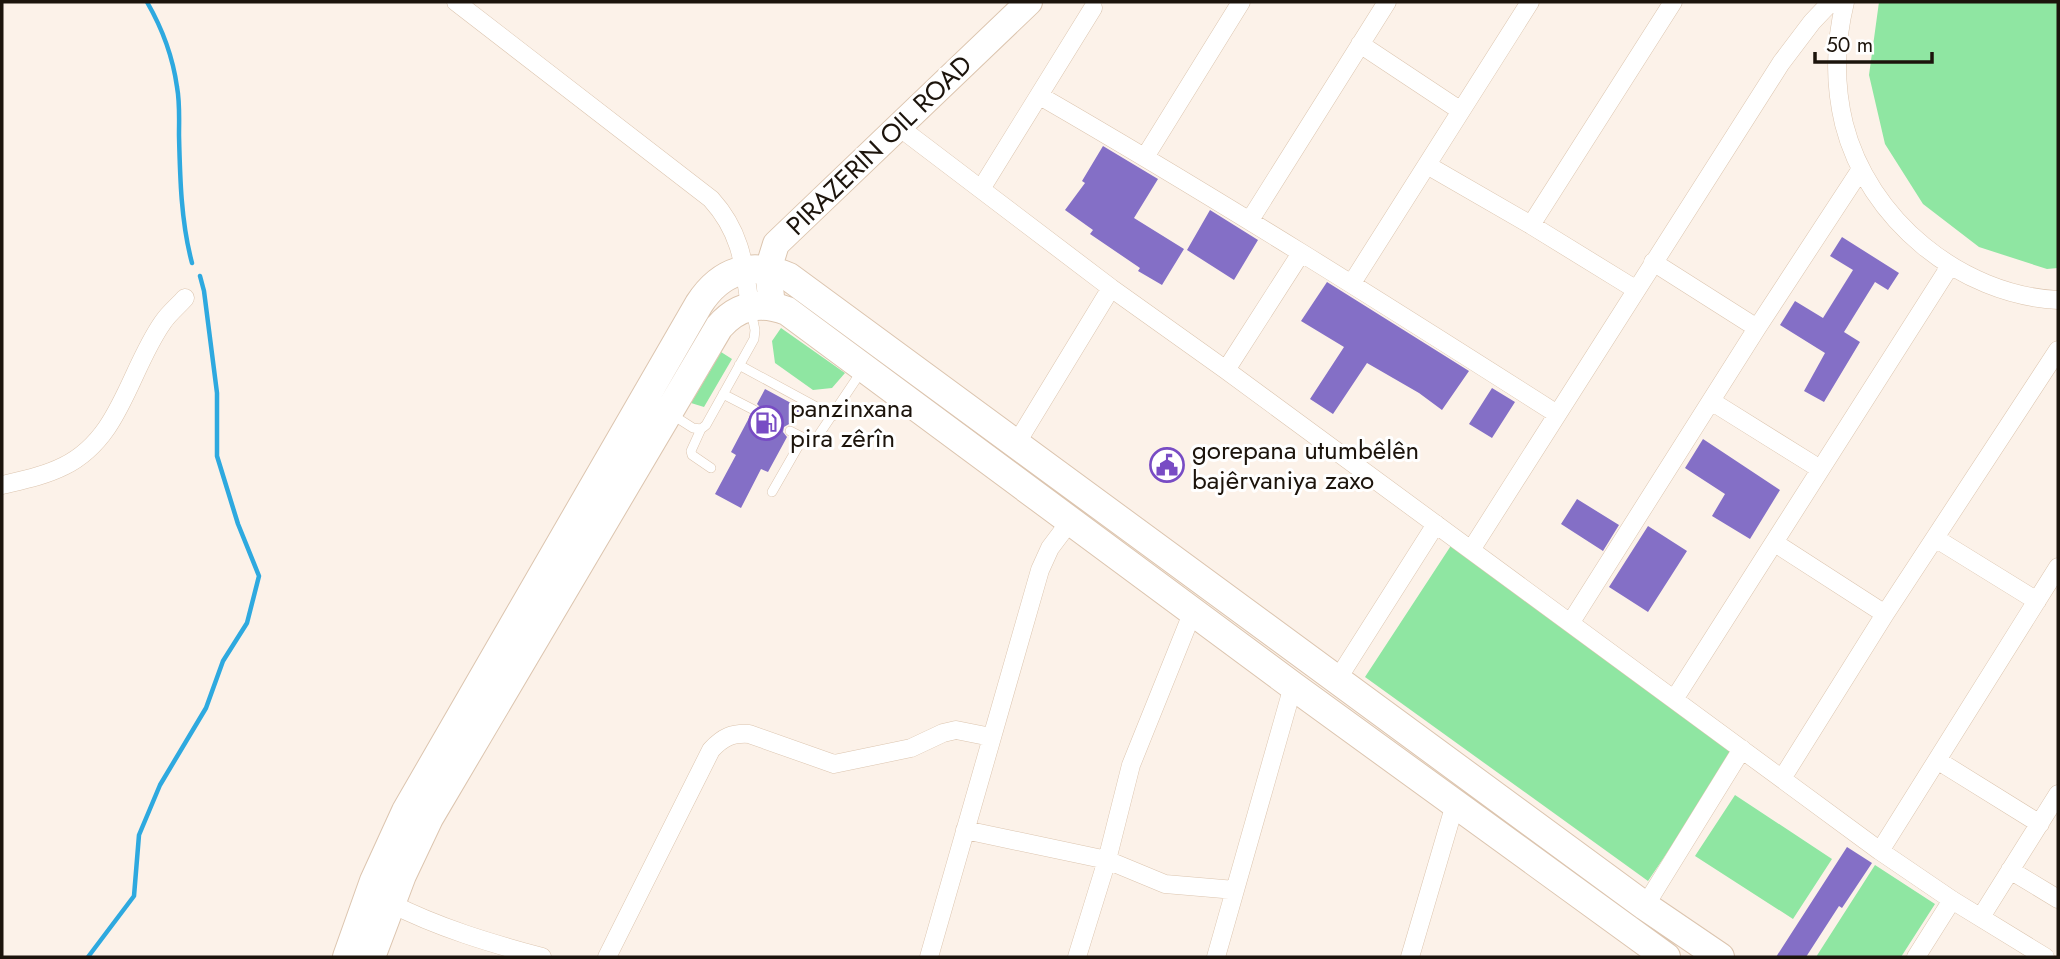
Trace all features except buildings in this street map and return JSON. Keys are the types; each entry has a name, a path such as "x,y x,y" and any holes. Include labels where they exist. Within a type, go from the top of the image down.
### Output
{"main road":[{"name":"PIRAZERIN OIL ROAD","path":"761,306 757,270 776,244 1029,2"},
{"path":"347,957 373,881 406,810 707,291 731,274 757,270 789,277 1645,906 1720,957"},
{"path":"372,957 390,903 429,818 719,327 727,317 761,306 787,311 1293,686 1666,957"}],"street":[{"path":"456,2 711,200 723,213 757,270"},
{"path":"1146,157 1241,2"},
{"path":"1250,220 1387,2"},
{"path":"1352,283 1530,2"},
{"path":"1531,225 1673,2"},
{"path":"1471,550 1781,63 1831,2"},
{"path":"1845,2 1838,32 1836,79 1844,125 1861,169 1885,207 1915,239 1950,266 1983,282 2018,294 2058,300"},
{"path":"981,189 1093,8"},
{"path":"1360,44 1461,111"},
{"path":"1040,96 1250,220 1557,414"},
{"path":"899,127 1111,288 1880,850 1952,900 2045,957"},
{"path":"1427,164 1635,289"},
{"path":"1571,622 1861,169"},
{"path":"1226,370 1301,253"},
{"path":"1653,262 1757,328"},
{"path":"1675,698 1950,266"},
{"path":"1016,444 1111,288"},
{"path":"2,485 46,474 65,466 101,437 121,406 164,321 185,298"},
{"path":"1783,777 1885,614 2058,350"},
{"path":"1712,401 1820,469"},
{"path":"929,957 1040,570 1050,548 1071,520"},
{"path":"1337,680 1436,524"},
{"path":"1935,538 2037,601"},
{"path":"1775,543 1885,614"},
{"path":"1880,850 2037,601 2055,578"},
{"path":"1077,957 1107,860 1131,765 1193,611"},
{"path":"1216,957 1293,686"},
{"path":"607,957 711,750 721,739 736,733 750,734 834,764 911,748 956,730 991,737"},
{"path":"1645,906 1742,749"},
{"path":"1937,760 2040,824"},
{"path":"1981,917 2058,794"},
{"path":"1410,957 1455,804"},
{"path":"965,830 1107,860 1165,884 1235,890"},
{"path":"2010,870 2058,899"},
{"path":"1916,957 1952,900"},
{"path":"390,903 437,925 475,949 542,957"}],"lane":[{"path":"711,468 692,455 691,451 755,335 761,306"},
{"path":"739,365 833,416"},
{"path":"790,431 814,440 864,368"},
{"path":"723,394 754,410"},
{"path":"669,413 693,428 701,429"},
{"path":"772,492 803,438"}],"green space":[{"path":"1879,2 2058,2 2058,268 2047,269 1979,247 1923,204 1885,144 1869,75"},
{"path":"781,328 845,373 832,388 813,390 775,363 772,341"},
{"path":"721,352 732,359 704,407 691,403"},
{"path":"1454,541 1740,745 1648,881 1365,677"},
{"path":"1735,795 1832,859 1793,919 1695,856"},
{"path":"1875,865 1935,904 1901,957 1816,957"}],"waterway":[{"path":"147,2 166,43 178,93 182,200 192,263"},
{"path":"88,957 134,896 139,835 160,785 206,708 223,661 247,623 259,576 238,524 217,456 217,393 200,276"}],"place":[{"name":"panzinxana pira zêrîn","path":"766,423"},
{"name":"gorepana utumbêlên bajêrvaniya zaxo","path":"1167,465"}]}
